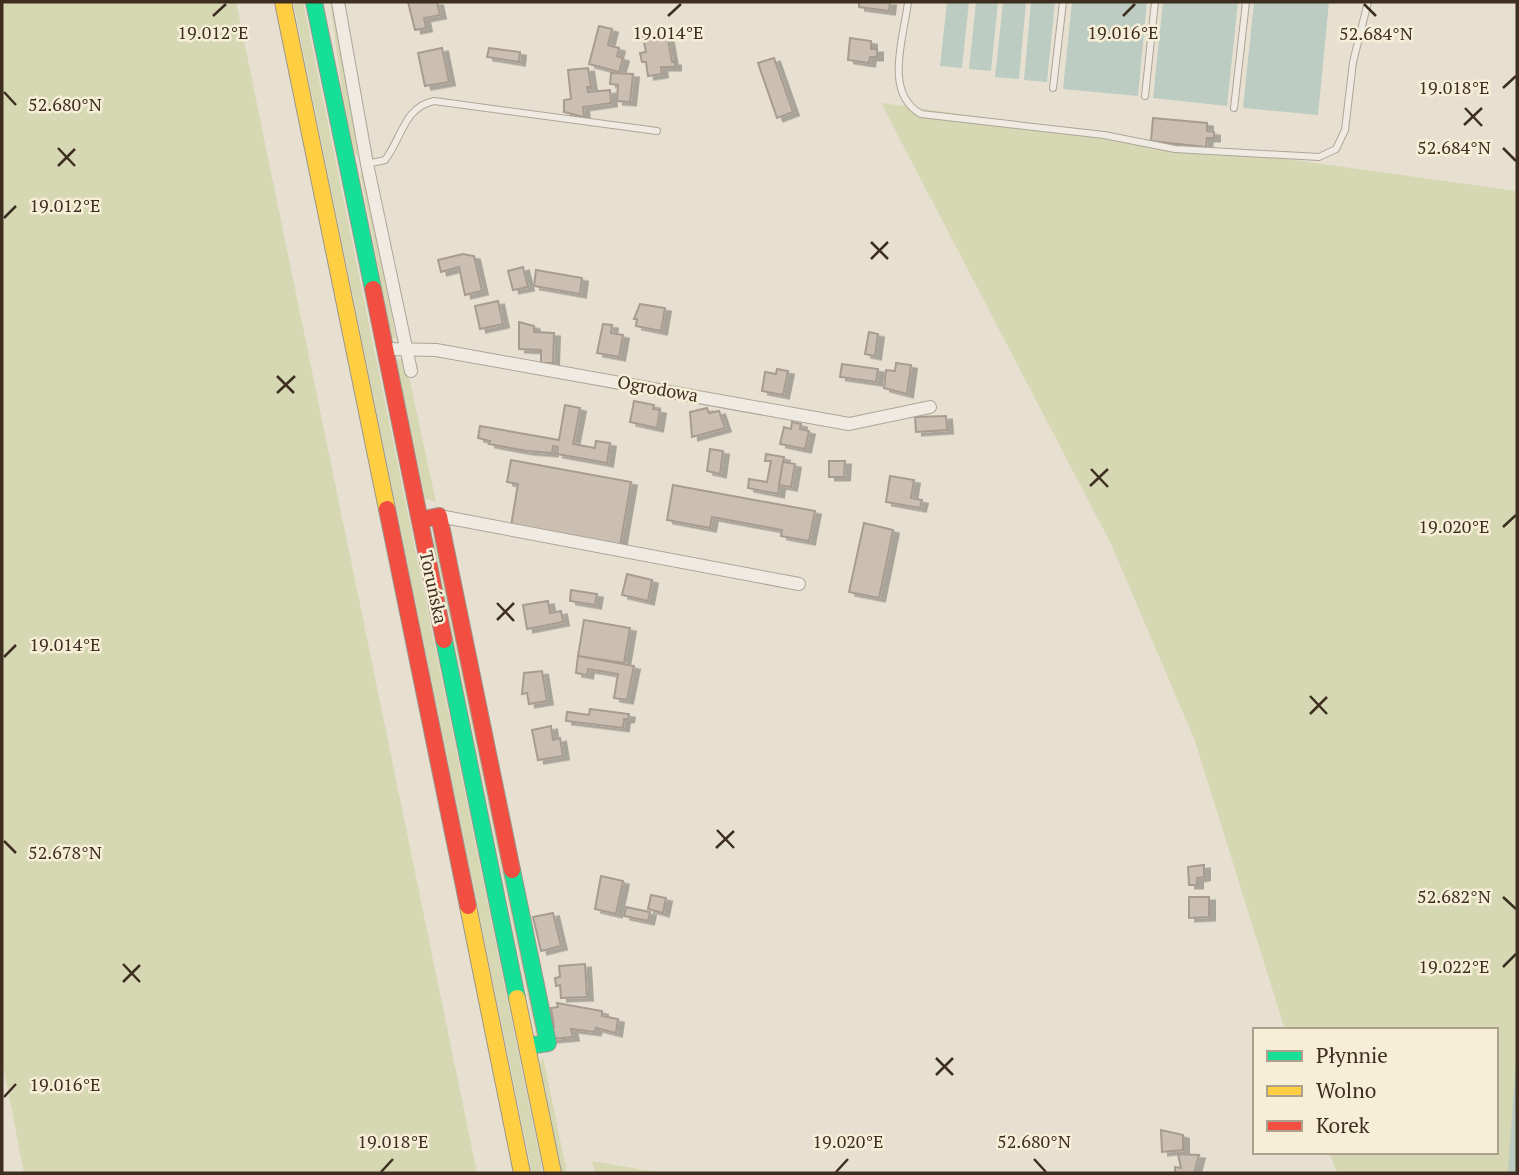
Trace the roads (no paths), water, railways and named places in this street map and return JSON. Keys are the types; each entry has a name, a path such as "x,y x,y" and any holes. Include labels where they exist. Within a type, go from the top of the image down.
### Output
{"main road":[{"name":"Toruńska","path":"283,2 522,1173"},
{"name":"Toruńska","path":"314,2 553,1173"},
{"path":"420,520 439,516 548,1043 528,1046"}],"street":[{"path":"338,2 367,164 411,371"},
{"path":"348,169 367,164"},
{"name":"Ogrodowa","path":"385,349 405,348 490,359 849,424 930,407"},
{"path":"439,516 799,584"}],"lane":[{"path":"908,2 898,79 904,100 921,114 936,118 1104,135 1175,149 1318,157 1336,149 1345,130 1353,62 1368,2"},
{"path":"1053,88 1063,2"},
{"path":"1144,96 1155,2"},
{"path":"1234,107 1246,2"},
{"path":"367,164 385,160 397,144 412,112 419,104 434,101 657,131"}]}
